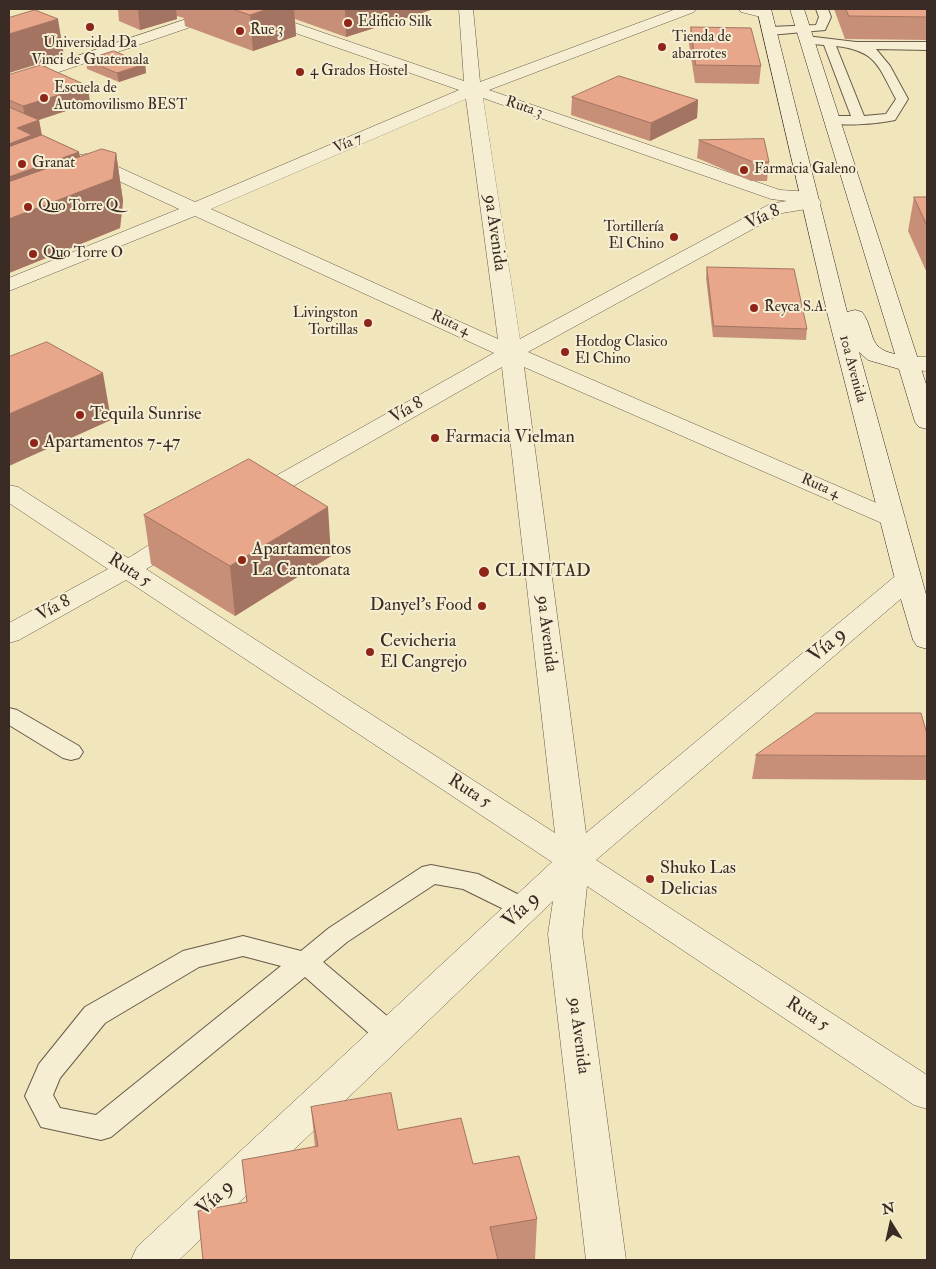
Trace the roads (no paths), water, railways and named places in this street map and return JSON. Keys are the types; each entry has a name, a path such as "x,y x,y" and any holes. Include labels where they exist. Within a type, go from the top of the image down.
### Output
{"street":[{"path":"9,84 232,9"},
{"name":"Ruta 3","path":"240,9 812,206"},
{"name":"9a Avenida","path":"466,9 473,90 511,353 574,861 565,934 606,1260"},
{"name":"Vía 7","path":"9,285 197,208 473,90 689,9"},
{"path":"797,9 831,119 918,364 927,422"},
{"name":"10a Avenida","path":"761,16 892,519 927,640"},
{"name":"Ruta 4","path":"72,153 197,208 511,353 892,519"},
{"path":"812,206 830,230 863,345 875,356 918,364"},
{"name":"Vía 8","path":"230,512 511,353 777,208 812,206"},
{"name":"Ruta 5","path":"9,492 927,1094"},
{"name":"Vía 8","path":"9,634 204,526"},
{"name":"Vía 9","path":"151,1260 574,861 908,578"}],"lane":[{"path":"805,35 821,28 825,17 822,9"},
{"path":"761,16 828,43 927,46"},
{"path":"828,43 859,120"},
{"path":"831,119 874,120 890,117 902,99 876,54 867,49 852,45"},
{"path":"9,714 71,752"},
{"path":"390,1035 305,962 243,946 192,958 94,1015 49,1072 39,1096 51,1118 101,1128 305,962 338,935 431,874 469,881 524,909"}],"place":[{"name":"Edificio Silk","path":"348,23"},
{"name":"Universidad Da Vinci de Guatemala","path":"90,27"},
{"name":"Rue 3","path":"240,31"},
{"name":"Tienda de abarrotes","path":"662,47"},
{"name":"4 Grados Hostel","path":"300,72"},
{"name":"Escuela de Automovilismo BEST","path":"44,98"},
{"name":"Granat","path":"22,164"},
{"name":"Farmacia Galeno","path":"744,170"},
{"name":"Quo Torre Q","path":"28,207"},
{"name":"Tortillería El Chino","path":"674,237"},
{"name":"Quo Torre O","path":"33,254"},
{"name":"Reyca S.A.","path":"754,308"},
{"name":"Livingston Tortillas","path":"368,323"},
{"name":"Hotdog Clasico El Chino","path":"565,352"},
{"name":"Tequila Sunrise","path":"80,415"},
{"name":"Farmacia Vielman","path":"435,438"},
{"name":"Apartamentos 7-47","path":"34,443"},
{"name":"Apartamentos La Cantonata","path":"242,560"},
{"name":"CLINITAD","path":"484,572"},
{"name":"Danyel's Food","path":"482,606"},
{"name":"Cevicheria El Cangrejo","path":"370,652"},
{"name":"Shuko Las Delicias","path":"650,879"}]}
